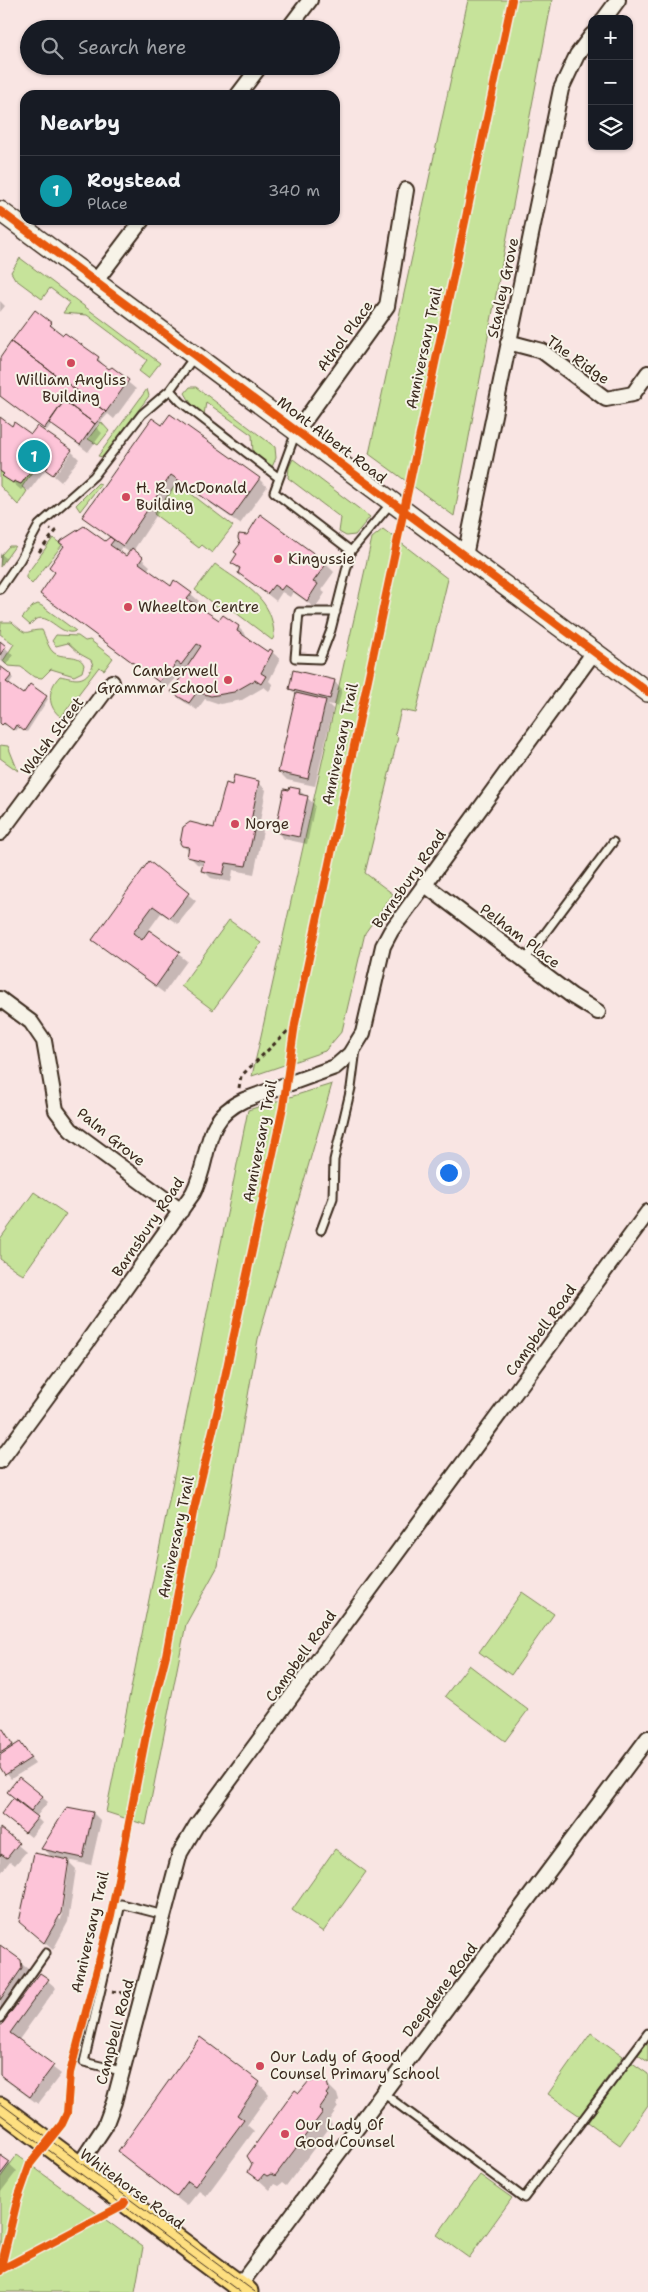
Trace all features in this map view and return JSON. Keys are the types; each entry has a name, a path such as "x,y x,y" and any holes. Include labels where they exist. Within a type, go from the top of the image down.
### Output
{"main road":[{"name":"Mont Albert Road","path":"0,211 648,692"},
{"name":"Whitehorse Road","path":"0,2108 243,2289"}],"street":[{"path":"295,20 310,0"},
{"path":"607,15 618,0"},
{"name":"Stanley Grove","path":"465,556 561,89 577,56 588,41"},
{"path":"242,90 253,75"},
{"name":"Athol Place","path":"296,431 386,306 406,190"},
{"path":"95,282 138,225"},
{"name":"The Ridge","path":"508,342 542,351 606,399 633,394 648,373"},
{"name":"Barnsbury Road","path":"0,1461 181,1211 199,1180 214,1125 224,1112 244,1100 335,1067 356,1046 365,1024 383,946 390,931 594,652"},
{"name":"Walsh Street","path":"0,833 112,682"},
{"name":"Pelham Place","path":"424,884 572,996 598,1012"},
{"name":"Palm Grove","path":"0,998 31,1022 44,1041 56,1110 71,1130 181,1211"},
{"name":"Campbell Road","path":"78,2167 105,2126 122,2071 180,1853 196,1826 648,1212"},
{"name":"Deepdene Road","path":"243,2289 383,2093 648,1738"}],"lane":[{"path":"0,589 20,560 39,525 94,476 142,414 170,390 196,355"},
{"path":"170,390 181,402 279,478"},
{"path":"296,431 274,492 351,551"},
{"path":"336,614 299,612 295,658 320,659 336,614 351,551 392,502"},
{"path":"525,960 613,842"},
{"path":"321,1230 333,1198 334,1160 351,1088 356,1060 356,1046"},
{"path":"122,2071 84,2062 121,1904 164,1915"},
{"path":"0,2018 46,1953"},
{"path":"383,2093 524,2198 648,2034"}],"path":[{"path":"294,1033 297,1014"},
{"path":"241,1076 295,1024"},
{"path":"101,1989 142,1996"}],"green space":[{"path":"468,0 552,0 454,516 369,454"},
{"path":"20,258 160,363 148,378 139,371 147,360 87,315 63,313 70,303 50,288 42,299 15,279 11,272"},
{"path":"190,387 196,387 275,447 276,458 272,467 253,453 252,435 206,402 204,415 195,410 185,393"},
{"path":"147,389 149,396 103,457 98,456"},
{"path":"101,422 109,431 98,445 88,439"},
{"path":"293,459 370,517 355,535 346,536 339,532 341,518 288,478 289,467"},
{"path":"0,471 4,474 3,476 13,483 14,481 21,484 30,471 32,472 22,487 27,491 18,505 0,486"},
{"path":"98,483 101,484 80,511 76,505"},
{"path":"177,483 233,526 212,553 202,545 199,548 154,514"},
{"path":"383,529 448,579 416,713 401,710 395,734 398,737 365,873 393,894 365,933 342,1031 325,1051 252,1076 372,538"},
{"path":"53,538 62,545 32,584 26,578 26,575"},
{"path":"9,546 15,546 0,567 1,555"},
{"path":"215,564 255,593 263,602 273,623 274,637 272,640 227,606 223,611 195,590"},
{"path":"38,604 76,631 64,630 42,618 30,625 22,618 33,606"},
{"path":"1,622 12,622 24,632 42,630 53,652 82,661 84,665 82,672 74,676 51,669 42,678 34,677 21,667 8,666 3,661 14,644 0,634"},
{"path":"56,635 78,636 85,641 90,640 113,658 104,670 99,667 61,717 53,708 50,698 56,681 60,676 75,679 83,678 93,665 91,660 80,654 68,643 56,646 52,641"},
{"path":"0,745 8,746 18,771 0,758"},
{"path":"229,920 261,943 213,1010 181,986"},
{"path":"332,1084 258,1339 218,1566 186,1624 146,1825 106,1812 248,1110"},
{"path":"34,1192 66,1214 23,1275 0,1259 0,1239"},
{"path":"522,1592 554,1614 511,1675 479,1652"},
{"path":"469,1665 528,1710 505,1741 445,1696"},
{"path":"335,1849 366,1872 323,1932 292,1910"},
{"path":"591,2033 623,2056 580,2116 548,2094"},
{"path":"648,2041 648,2062 638,2055"},
{"path":"631,2062 648,2074 648,2105 620,2145 588,2122"},
{"path":"17,2155 143,2247 135,2292 0,2292 0,2178"},
{"path":"480,2175 512,2198 469,2258 437,2235"}],"building":[{"name":"William Angliss Building","path":"35,310 52,323 50,325 63,335 65,333 99,357 97,360 109,369 112,367 129,380 106,412 11,342"},
{"path":"11,342 106,412 95,424 64,401 44,429 0,396 0,358"},
{"path":"64,401 95,424 80,445 49,423"},
{"name":"H. R. McDonald Building","path":"170,414 260,478 232,517 171,475 123,546 82,517 152,418 162,425"},
{"path":"0,417 12,426 14,422 31,434 37,426 72,450 53,475 46,470 48,467 44,463 41,466 36,463 21,484 14,481 13,483 2,476 4,474 0,471"},
{"name":"Kingussie","path":"260,514 327,563 313,582 318,584 307,601 285,585 281,590 274,585 267,594 238,573 240,568 231,563 237,554 234,552 240,544 239,534 247,535"},
{"name":"Wheelton Centre","path":"84,526 105,541 110,537 114,540 110,545 126,556 132,548 143,557 139,563 171,586 174,580 192,593 187,599 219,620 223,615 239,626 237,631 268,652 270,649 273,651 261,673 266,676 261,684 255,680 234,692 211,696 197,692 189,703 171,692 181,677 180,673 185,670 201,646 197,644 181,665 177,662 159,682 40,594 55,572 49,567 64,546 59,542"},
{"path":"0,641 6,646 0,655"},
{"path":"0,666 12,675 6,682 23,694 30,684 47,696 24,731 16,725 13,730 4,723 2,725 0,723"},
{"path":"293,670 335,680 330,699 289,689"},
{"path":"296,693 326,700 308,779 278,772"},
{"name":"Norge","path":"234,775 259,781 251,821 256,822 246,866 226,863 223,875 201,871 204,861 187,857 189,847 182,846 180,843 183,827 190,822 214,828 226,783 232,785"},
{"path":"290,787 300,789 299,794 308,796 299,837 275,832 284,789 289,790"},
{"path":"149,861 189,893 170,918 153,906 133,933 142,940 149,930 180,952 156,986 92,940"},
{"path":"3,1729 13,1745 0,1753 0,1730"},
{"path":"20,1742 31,1758 5,1775 0,1767 0,1755"},
{"path":"19,1777 43,1796 31,1811 7,1792"},
{"path":"13,1798 38,1817 25,1833 1,1814"},
{"path":"67,1807 93,1812 83,1858 41,1849"},
{"path":"0,1828 19,1843 7,1858 1,1854 0,1856"},
{"path":"34,1853 69,1860 61,1913 44,1943 19,1922"},
{"path":"0,1945 21,1960 22,1968 0,2000"},
{"path":"40,1973 49,1979 10,2033 54,2065 30,2097 0,2075 0,2027"},
{"path":"200,2037 260,2082 237,2115 244,2120 195,2186 188,2181 176,2197 118,2152"},
{"name":"Our Lady Of Good Counsel","path":"322,2078 327,2082 329,2090 326,2094 328,2096 319,2109 323,2112 275,2176 264,2174 259,2180 248,2172 252,2164 247,2156 295,2090 299,2093 309,2081 312,2082 314,2079"},
{"path":"0,2155 10,2162 0,2175"}],"tram line":[{"path":"0,2103 255,2292"},
{"path":"0,2114 240,2292"}],"cycle path":[{"name":"Anniversary Trail","path":"0,2271 17,2201 30,2164 62,2124 67,2113 70,2073 111,1915 147,1730 166,1655 193,1513 218,1409 283,1107 295,1024 512,0"},
{"path":"0,211 648,692"},
{"path":"0,2270 123,2205 125,2202"}],"place":[{"name":"William Angliss Building","path":"71,363"},
{"name":"Roystead","path":"34,456"},
{"name":"H. R. McDonald Building","path":"126,497"},
{"name":"Kingussie","path":"278,559"},
{"name":"Wheelton Centre","path":"128,607"},
{"name":"Camberwell Grammar School","path":"228,680"},
{"name":"Norge","path":"235,824"},
{"name":"Our Lady of Good Counsel Primary School","path":"260,2066"},
{"name":"Our Lady Of Good Counsel","path":"285,2134"}]}
